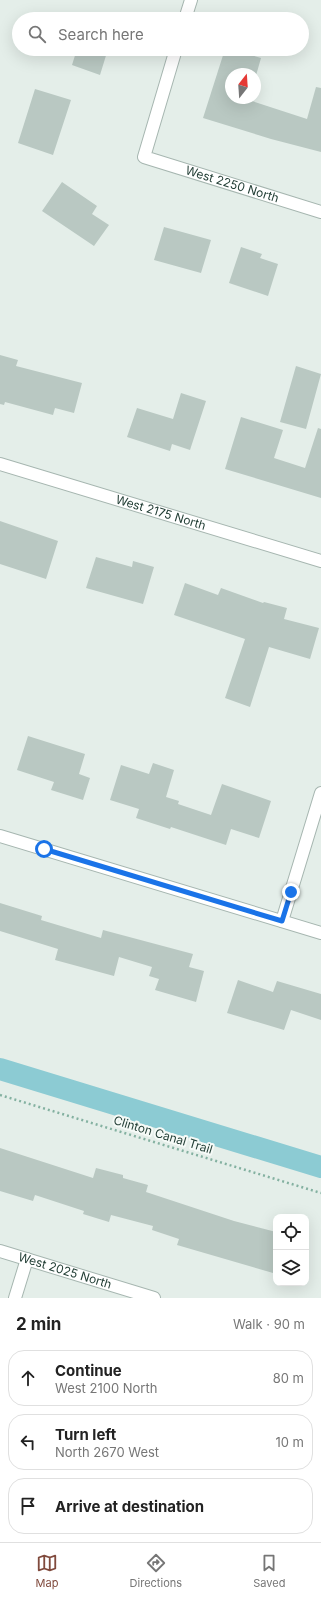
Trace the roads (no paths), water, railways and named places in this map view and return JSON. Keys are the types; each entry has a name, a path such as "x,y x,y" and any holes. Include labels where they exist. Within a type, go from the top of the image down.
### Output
{"street":[{"path":"187,12 191,0"},
{"name":"West 2250 North","path":"174,56 144,157 321,212"},
{"name":"West 2175 North","path":"0,464 321,562"},
{"path":"282,921 321,793"},
{"path":"0,836 321,933"},
{"name":"West 2025 North","path":"0,1250 154,1298"},
{"path":"15,1298 27,1259"}],"waterway":[{"path":"0,1069 321,1167"}]}
